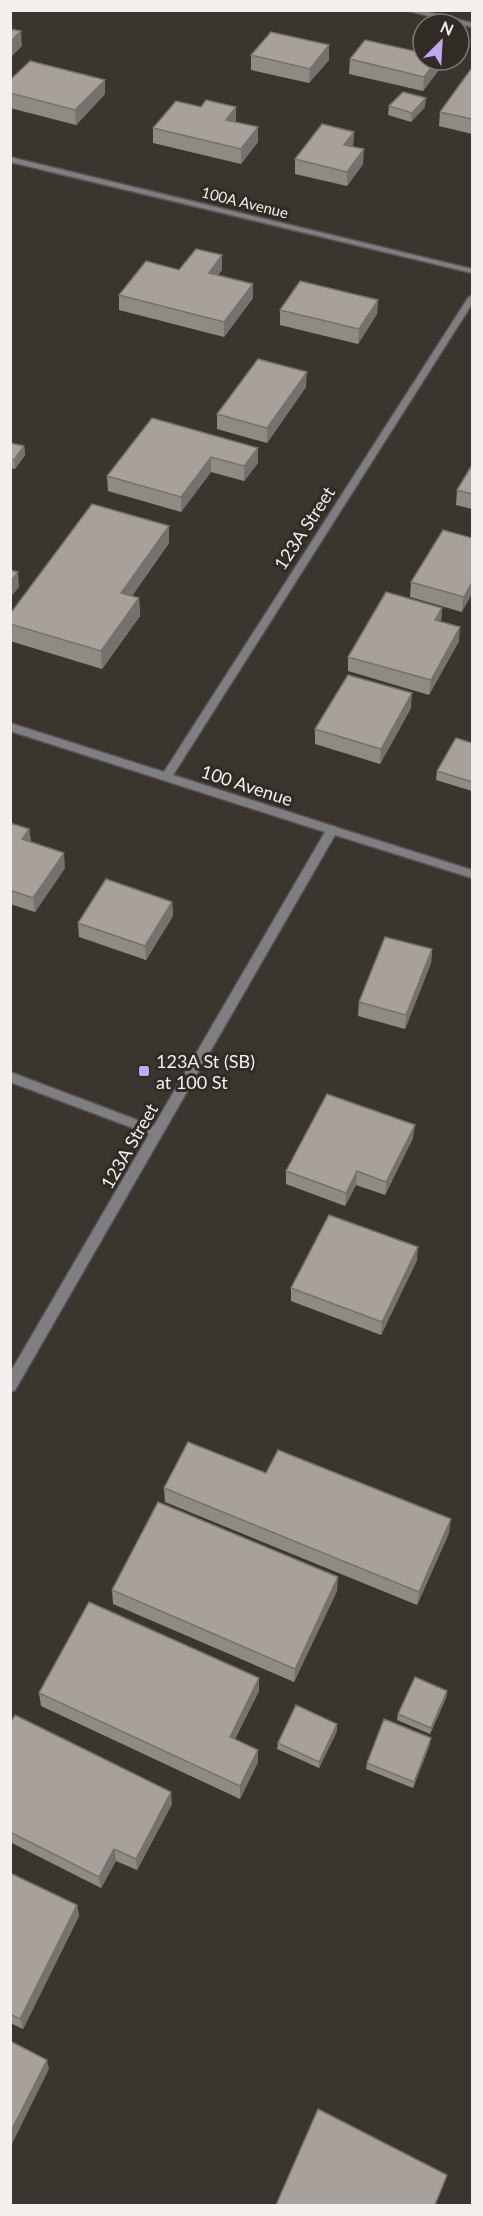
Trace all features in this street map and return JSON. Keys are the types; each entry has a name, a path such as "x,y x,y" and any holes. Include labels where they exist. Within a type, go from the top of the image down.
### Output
{"street":[{"path":"408,10 472,25"},
{"name":"100A Avenue","path":"10,159 472,271"},
{"name":"123A Street","path":"167,776 472,298"},
{"name":"100 Avenue","path":"10,727 472,874"},
{"name":"123A Street","path":"10,1386 332,830"},
{"path":"10,1077 157,1132"}],"building":[{"path":"10,29 21,31 10,42"},
{"path":"271,32 329,45 310,69 251,55"},
{"path":"365,40 411,50 411,72 428,72 424,77 350,59"},
{"path":"30,61 105,80 75,110 10,93 10,80"},
{"path":"472,69 472,119 440,112 471,72"},
{"path":"403,92 426,98 412,113 389,106"},
{"path":"206,100 236,107 226,120 258,127 241,149 153,128 176,101 201,107"},
{"path":"322,124 354,132 344,145 364,149 347,172 295,159"},
{"path":"196,249 222,255 209,273 253,284 224,322 119,295 146,261 179,270"},
{"path":"300,281 378,300 359,329 280,310"},
{"path":"258,359 307,372 267,428 217,414"},
{"path":"152,418 258,448 244,466 211,457 181,497 107,476"},
{"path":"10,443 24,446 14,460 10,459"},
{"path":"472,465 472,494 457,490"},
{"path":"92,504 169,526 121,593 139,598 101,651 10,624 10,614"},
{"path":"443,530 472,538 472,582 464,597 411,582"},
{"path":"10,570 18,572 10,582"},
{"path":"386,592 442,608 435,620 460,627 431,680 348,657"},
{"path":"348,675 412,693 381,749 315,729"},
{"path":"456,738 472,743 472,782 437,771"},
{"path":"10,823 29,829 22,839 64,853 33,898 10,890"},
{"path":"106,879 172,902 145,946 78,923"},
{"path":"385,937 432,949 406,1015 359,1002"},
{"path":"327,1094 415,1125 386,1182 357,1171 346,1193 286,1171"},
{"path":"329,1215 418,1247 382,1322 291,1288"},
{"path":"188,1442 266,1473 278,1450 451,1519 419,1592 164,1488"},
{"path":"158,1502 338,1577 295,1669 112,1590"},
{"path":"89,1602 259,1678 230,1737 258,1750 240,1786 39,1693"},
{"path":"415,1677 447,1691 431,1728 398,1714"},
{"path":"296,1705 337,1724 319,1762 278,1743"},
{"path":"15,1715 171,1792 136,1859 114,1849 99,1877 10,1832 10,1723"},
{"path":"384,1719 431,1738 414,1782 367,1763"},
{"path":"10,1873 77,1905 20,2019 10,2014"},
{"path":"10,2041 47,2060 10,2133"},
{"path":"318,2109 447,2175 435,2205 276,2205"}],"place":[{"name":"123A St (SB) at 100 St","path":"144,1071"}]}
